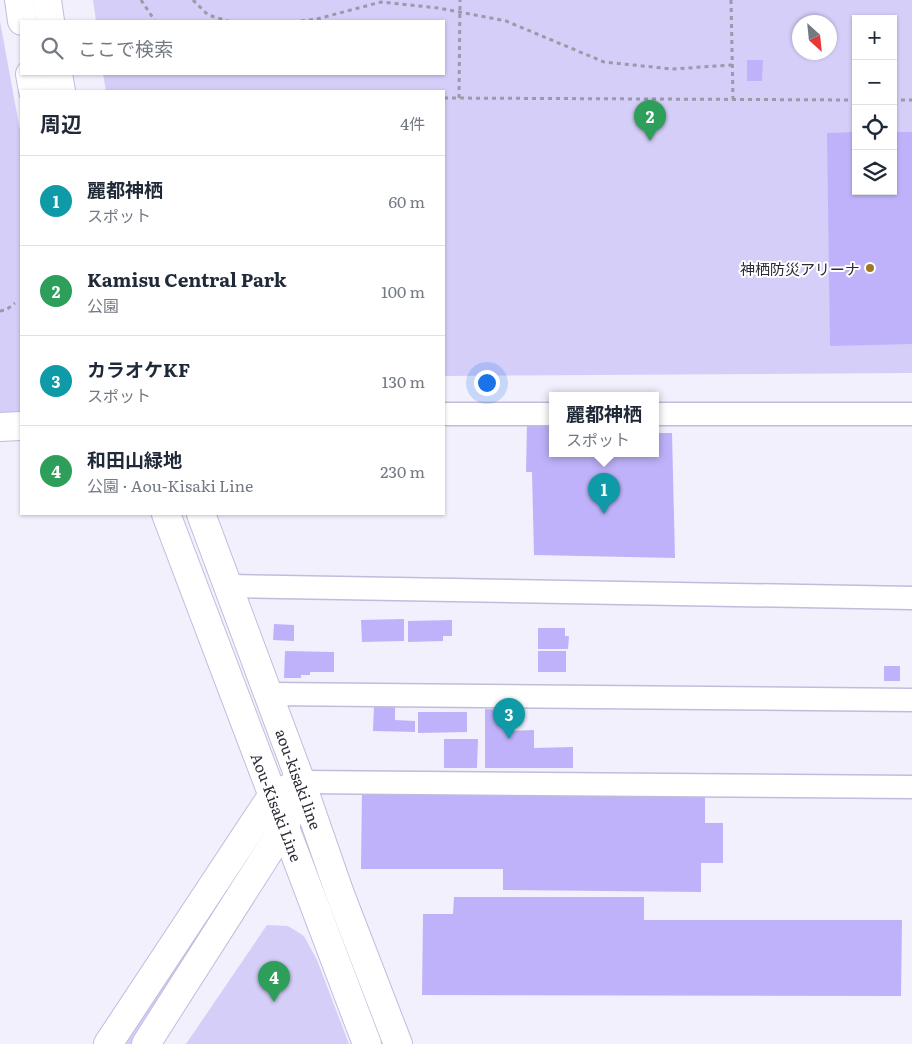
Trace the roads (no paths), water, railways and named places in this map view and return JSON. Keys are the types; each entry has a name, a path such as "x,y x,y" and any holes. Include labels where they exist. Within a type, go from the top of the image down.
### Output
{"main road":[{"path":"19,0 22,20"},
{"path":"47,0 50,20"},
{"path":"30,75 33,90"},
{"path":"58,75 61,90"},
{"path":"0,427 20,426"},
{"name":"Aou-Kisaki Line","path":"166,515 367,1044"},
{"name":"aou-kisaki line","path":"201,515 269,694 340,894 398,1044"},
{"path":"108,1044 272,796 301,782"},
{"path":"146,1044 285,826 301,782"}],"street":[{"path":"445,414 549,414"},
{"path":"659,414 912,414"},
{"path":"229,586 912,598"},
{"path":"269,694 912,700"},
{"path":"301,782 912,787"}],"place":[{"name":"Kamisu Central Park","path":"650,141"},
{"name":"神栖防災アリーナ","path":"870,268"},
{"name":"麗都神栖","path":"604,514"},
{"name":"カラオケKF","path":"509,739"},
{"name":"和田山緑地","path":"274,1002"}]}
